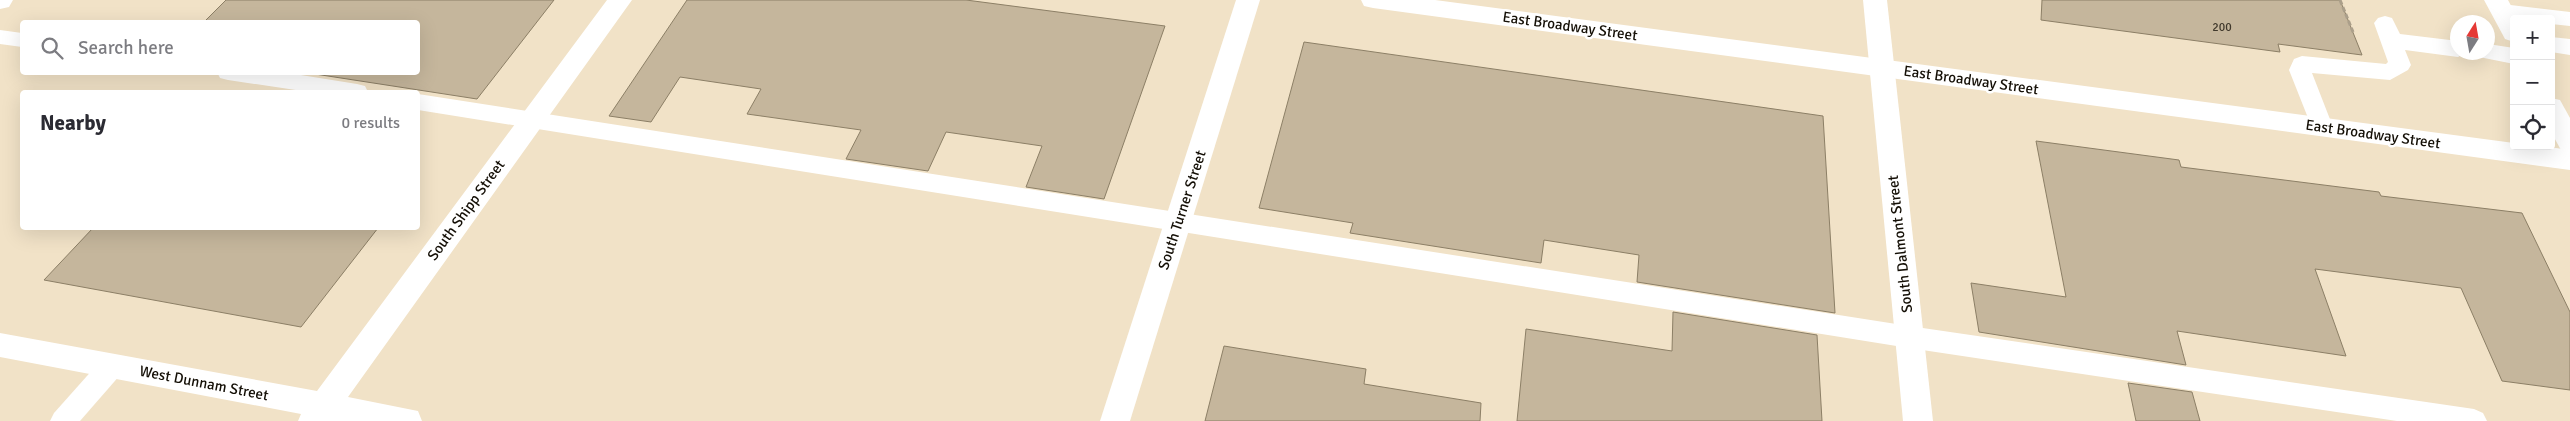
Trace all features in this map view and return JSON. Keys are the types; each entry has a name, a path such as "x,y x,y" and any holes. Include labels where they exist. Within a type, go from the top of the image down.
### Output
{"main road":[{"name":"South Shipp Street","path":"318,413 620,0"},
{"name":"South Turner Street","path":"1115,421 1248,0"},
{"name":"East Broadway Street","path":"1373,0 2570,160"},
{"name":"South Dalmont Street","path":"1875,0 1918,421"},
{"path":"2499,5 2510,26"},
{"path":"2555,115 2570,143"},
{"name":"West Dunnam Street","path":"0,345 112,366 318,413 407,421"}],"lane":[{"path":"2499,5 2570,19"},
{"path":"2322,127 2300,70 2302,64 2390,72 2400,65 2389,32 2450,47"},
{"path":"0,37 20,40"},
{"path":"2555,44 2570,46"},
{"path":"2495,53 2510,55"},
{"path":"247,75 343,90"},
{"path":"420,102 1909,337 2474,421"},
{"path":"63,421 112,366"}],"building":[{"path":"226,0 554,0 477,99 321,75 420,75 420,20 206,20"},
{"path":"687,0 966,0 1165,26 1104,199 1026,187 1042,146 946,132 928,171 846,159 861,130 747,114 761,89 680,77 651,122 609,116"},
{"path":"2042,0 2340,0 2362,55 2278,44 2280,52 2041,20"},
{"path":"1304,42 1823,116 1835,313 1637,282 1639,255 1544,240 1541,263 1350,233 1353,223 1259,208"},
{"path":"2036,141 2179,160 2181,167 2379,192 2381,196 2522,213 2570,312 2570,390 2502,381 2461,288 2315,269 2346,356 2177,331 2186,365 1979,332 1971,283 2066,297"},
{"path":"91,230 376,230 301,327 44,280"},
{"path":"1673,312 1817,335 1822,421 1517,421 1526,329 1672,351"},
{"path":"1224,346 1366,369 1364,384 1481,403 1480,421 1205,421"},
{"path":"2128,383 2192,392 2200,421 2136,421"}]}
